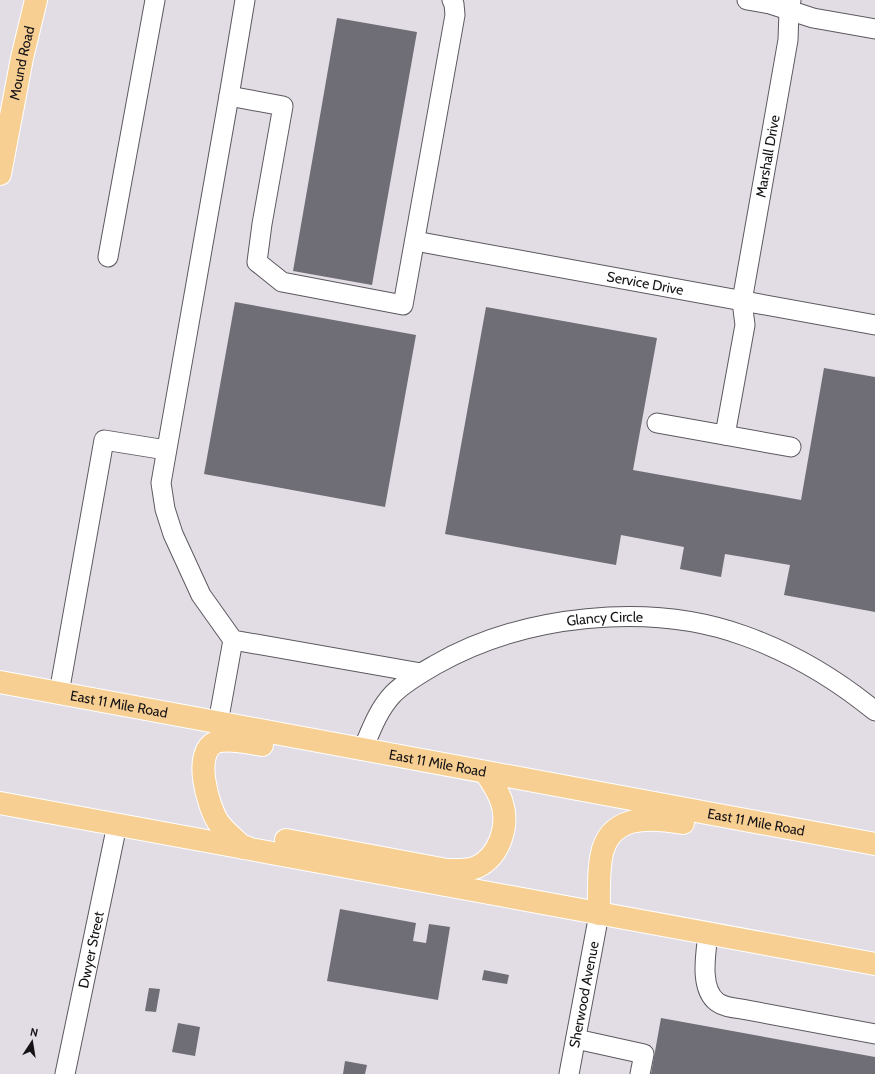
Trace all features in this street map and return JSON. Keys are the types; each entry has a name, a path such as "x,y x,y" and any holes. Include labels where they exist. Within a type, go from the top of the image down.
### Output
{"main road":[{"name":"Mound Road","path":"0,174 22,58 36,0"},
{"name":"East 11 Mile Road","path":"0,682 875,844"},
{"path":"244,848 222,827 212,807 204,769 204,762 208,750 217,742 224,741 267,745 321,742"},
{"path":"244,848 271,838 447,870 468,870 477,867 484,862 496,849 504,823 502,803 499,794 486,772"},
{"path":"0,803 875,964"},
{"path":"599,914 601,859 604,846 611,834 624,824 634,820 652,819 679,822 875,859"}],"street":[{"path":"108,257 155,0"},
{"path":"245,0 166,450 161,483 165,509 173,534 201,595 233,640 421,673"},
{"path":"229,96 283,106 262,224 257,262 282,282 403,305 455,15 452,0"},
{"path":"747,0 770,4 790,5 813,18 875,29"},
{"name":"Marshall Drive","path":"725,435 744,325 742,301 788,40 790,5"},
{"name":"Service Drive","path":"415,242 875,325"},
{"path":"657,423 790,447"},
{"path":"58,693 104,440 166,450"},
{"name":"Glancy Circle","path":"363,749 375,720 383,706 394,694 421,673 450,656 508,633 557,622 601,616 643,616 691,622 744,635 819,671 853,693 875,711"},
{"path":"218,723 233,640"},
{"name":"Dwyer Street","path":"65,1074 117,825"},
{"name":"Sherwood Avenue","path":"569,1074 599,914"},
{"path":"708,934 705,967 707,986 712,997 718,1003 747,1010 875,1034"},
{"path":"576,1039 644,1054 640,1074"}],"building":[{"path":"337,18 417,32 372,285 293,271"},
{"path":"235,302 416,335 385,507 204,474"},
{"path":"486,307 657,338 633,470 801,500 824,368 875,377 875,612 784,595 790,565 725,554 721,577 680,569 684,547 621,535 616,565 445,534"},
{"path":"340,909 416,923 413,941 426,943 429,924 450,927 438,1000 327,981"},
{"path":"484,970 509,975 507,984 482,980"},
{"path":"149,988 160,989 156,1012 145,1011"},
{"path":"661,1018 875,1057 875,1074 651,1074"},
{"path":"178,1023 200,1027 195,1056 172,1052"},
{"path":"345,1061 367,1065 365,1074 343,1074"}]}
